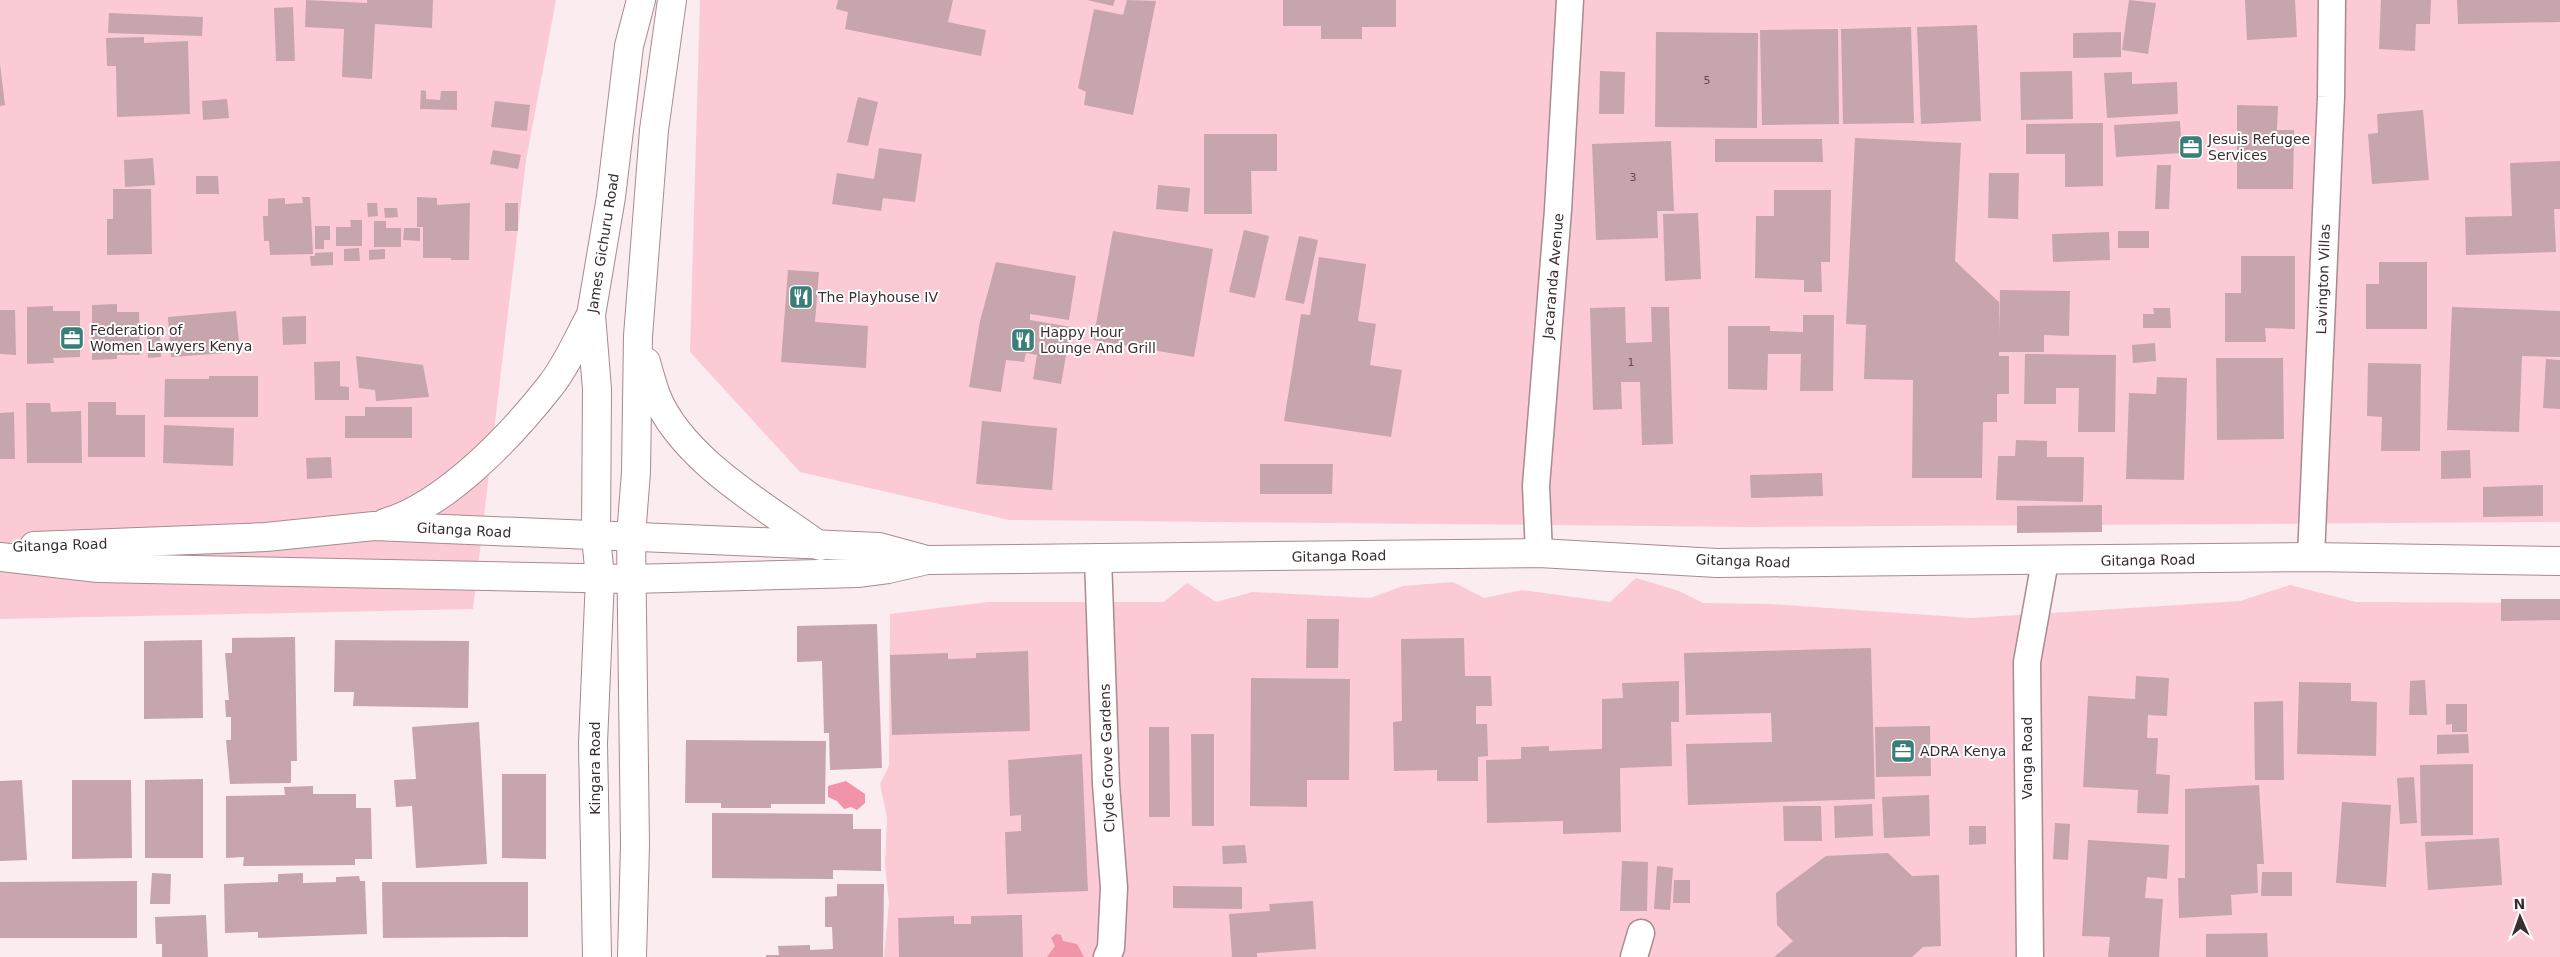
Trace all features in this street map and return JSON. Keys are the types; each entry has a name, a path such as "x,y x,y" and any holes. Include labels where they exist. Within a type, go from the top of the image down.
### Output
{"main road":[{"name":"James Gichuru Road","path":"600,578 596,536 596,389 591,315 611,197 629,46 641,0"},
{"path":"632,957 635,845 631,536 636,472 638,336 654,130 672,0"},
{"path":"374,526 406,517 452,485 490,454 552,384 591,315"},
{"path":"638,336 656,396 695,453 727,481 820,546"},
{"name":"Gitanga Road","path":"0,547 266,537 374,526 879,547 927,560"},
{"name":"Gitanga Road","path":"0,558 98,568 631,579 857,573 888,569 927,560 1539,553 1717,563 2310,557 2400,560 2560,561"},
{"name":"Kingara Road","path":"597,957 593,743 600,578"}],"street":[{"name":"Jacaranda Avenue","path":"1539,553 1536,486 1558,210 1570,0"},
{"name":"Lavington Villas","path":"2310,557 2331,96 2332,0"},
{"name":"Clyde Grove Gardens","path":"1098,558 1106,784 1114,888 1111,948 1107,957"},
{"name":"Vanga Road","path":"2030,957 2027,662 2045,561"}],"shaded area":[{"path":"0,0 556,0 526,160 473,609 0,619"},
{"path":"700,0 2560,0 2560,522 1752,527 1009,520 800,472 690,352"},
{"path":"1636,578 1679,591 1703,603 1770,604 1971,618 2240,601 2290,585 2356,602 2560,603 2560,957 884,957 889,902 885,865 887,817 880,784 889,766 890,614 988,602 1164,602 1187,583 1216,602 1253,592 1370,598 1403,586 1453,582 1484,598 1522,590 1610,602"},
{"path":"846,781 865,794 865,803 857,810 851,807 844,809 837,801 828,797 828,786"},
{"path":"1056,934 1061,935 1063,941 1077,944 1084,957 1047,957 1055,946 1051,938"}],"building":[{"path":"306,0 367,3 367,0 433,0 432,28 375,24 372,79 342,77 344,29 305,27"},
{"path":"838,0 953,0 948,22 986,30 981,56 845,29 848,12 836,9"},
{"path":"1087,0 1115,0 1113,6"},
{"path":"1127,0 1156,1 1133,115 1084,105 1086,92 1078,88 1094,9 1123,15"},
{"path":"1283,0 1396,0 1396,27 1362,27 1362,39 1321,39 1321,26 1283,26"},
{"path":"2129,0 2156,3 2148,54 2122,50"},
{"path":"2245,0 2295,0 2297,37 2247,40"},
{"path":"2381,0 2431,0 2430,24 2416,24 2415,51 2379,49"},
{"path":"2457,0 2560,0 2560,22 2458,24"},
{"path":"293,7 295,61 276,61 274,8"},
{"path":"109,13 203,17 202,36 108,33"},
{"path":"1977,25 1981,121 1921,124 1917,27"},
{"path":"1911,27 1914,123 1843,124 1841,29"},
{"path":"1838,29 1839,124 1762,125 1760,30"},
{"path":"1656,32 1758,33 1757,128 1655,127"},
{"path":"2121,32 2121,57 2073,58 2073,33"},
{"path":"144,37 144,43 188,41 190,114 117,117 116,66 107,66 106,38"},
{"path":"0,64 5,105 0,106"},
{"path":"1600,71 1625,72 1624,114 1599,114"},
{"path":"2072,71 2073,119 2021,120 2020,72"},
{"path":"2132,72 2132,84 2177,82 2178,114 2107,118 2104,73"},
{"path":"421,90 426,91 426,99 440,100 441,91 457,91 457,110 420,109"},
{"path":"858,97 878,102 868,146 847,142"},
{"path":"227,99 229,118 203,120 202,101"},
{"path":"495,101 530,105 527,131 491,127"},
{"path":"2237,105 2278,106 2277,130 2294,130 2293,189 2237,189"},
{"path":"2423,110 2429,180 2372,184 2368,134 2378,133 2377,114"},
{"path":"2180,121 2182,153 2116,157 2114,125"},
{"path":"2103,123 2103,186 2065,187 2065,154 2026,154 2026,124"},
{"path":"1204,134 1277,134 1277,171 1251,171 1252,214 1204,214"},
{"path":"1855,138 1961,143 1955,261 1999,302 1999,334 2000,290 2070,291 2069,336 2044,335 2044,352 1999,352 1999,356 2009,356 2009,394 1997,394 1997,422 1983,422 1982,478 1912,478 1913,380 1864,379 1866,325 1846,324"},
{"path":"1715,139 1822,139 1823,162 1715,162"},
{"path":"1671,141 1674,211 1657,211 1658,238 1596,240 1592,144"},
{"path":"879,148 922,154 915,202 883,198 881,211 832,204 837,173 874,179"},
{"path":"493,150 521,155 518,169 490,164"},
{"path":"153,158 155,185 125,187 124,160"},
{"path":"2560,161 2560,209 2554,209 2556,252 2466,255 2465,217 2512,216 2510,163"},
{"path":"2157,165 2171,165 2169,209 2155,209"},
{"path":"1989,173 2019,173 2018,219 1988,218"},
{"path":"196,176 218,176 219,194 196,194"},
{"path":"1158,185 1190,188 1188,212 1156,209"},
{"path":"113,189 151,189 152,254 107,255 107,219 113,219"},
{"path":"1774,190 1831,190 1830,262 1821,262 1822,292 1804,292 1804,280 1755,278 1756,216 1774,216"},
{"path":"302,197 310,197 313,254 270,255 269,241 264,241 263,216 268,216 268,199 285,198 285,204 303,203"},
{"path":"417,197 437,198 437,205 470,203 469,260 423,258 423,227 417,227"},
{"path":"367,203 377,203 378,216 368,217"},
{"path":"505,203 518,203 518,231 505,231"},
{"path":"384,208 397,208 398,217 385,218"},
{"path":"1698,213 1701,279 1665,281 1663,214"},
{"path":"350,220 362,220 362,246 336,246 336,227 351,227"},
{"path":"374,221 386,221 386,228 401,228 401,247 374,247"},
{"path":"315,226 330,226 330,240 324,240 324,249 315,249"},
{"path":"404,228 420,228 420,241 403,240"},
{"path":"1244,230 1269,236 1255,298 1229,292"},
{"path":"1113,231 1213,249 1194,357 1093,340"},
{"path":"2118,231 2149,231 2149,248 2118,248"},
{"path":"2109,232 2110,260 2053,262 2052,234"},
{"path":"1299,236 1318,240 1304,304 1285,300"},
{"path":"359,248 360,261 344,261 344,249"},
{"path":"385,249 385,259 369,260 369,250"},
{"path":"333,252 333,265 311,266 310,256 315,256 315,253"},
{"path":"2241,256 2295,256 2295,329 2265,328 2266,342 2225,342 2225,293 2241,293"},
{"path":"1319,257 1366,264 1358,321 1376,324 1370,365 1402,370 1391,437 1284,421 1301,314 1310,315"},
{"name":"Happy Hour Lounge And Grill","path":"996,262 1076,276 1069,320 1030,314 1030,320 1071,327 1061,384 1033,379 1037,355 1026,353 1024,362 1006,360 1001,392 969,387 980,321"},
{"path":"2379,262 2427,262 2427,329 2366,329 2366,284 2379,284"},
{"name":"The Playhouse IV","path":"788,270 819,272 815,322 868,326 866,368 781,362"},
{"path":"117,304 117,312 139,312 140,355 117,355 117,359 92,360 92,305"},
{"path":"53,306 53,311 80,311 80,357 53,358 54,363 27,364 27,307"},
{"path":"1625,307 1626,343 1652,342 1651,307 1669,307 1673,444 1642,445 1640,382 1621,382 1622,409 1593,410 1590,308"},
{"path":"2452,307 2560,311 2560,357 2522,356 2519,432 2447,430"},
{"path":"2153,308 2170,308 2171,328 2143,328 2143,314 2154,314"},
{"path":"0,310 15,310 16,355 0,354"},
{"path":"236,311 240,352 171,357 168,317"},
{"path":"1803,315 1834,315 1833,391 1800,391 1801,354 1768,354 1767,390 1728,389 1728,326 1770,326 1770,331 1803,332"},
{"path":"306,316 306,344 283,345 282,317"},
{"path":"160,335 161,357 148,358 147,336"},
{"path":"2155,343 2156,361 2133,363 2132,345"},
{"path":"2025,354 2116,355 2115,432 2078,432 2079,388 2056,388 2056,404 2024,404"},
{"path":"356,356 423,365 429,397 376,401 375,390 359,388"},
{"path":"2216,358 2283,358 2284,439 2217,440"},
{"path":"2546,359 2560,360 2560,409 2543,408"},
{"path":"340,361 340,386 349,387 349,400 315,400 314,362"},
{"path":"2368,363 2421,364 2420,451 2381,451 2382,417 2367,416"},
{"path":"209,376 258,376 258,417 164,417 165,379 209,379"},
{"path":"2157,377 2187,378 2184,480 2126,479 2129,393 2156,394"},
{"path":"88,402 116,402 116,415 145,415 145,457 88,457"},
{"path":"26,403 50,403 51,412 81,411 82,463 27,463"},
{"path":"365,407 412,407 412,438 345,438 345,416 365,416"},
{"path":"14,412 15,459 0,459 0,413"},
{"path":"982,421 1057,428 1052,490 976,484"},
{"path":"164,425 234,428 233,466 163,463"},
{"path":"2016,440 2047,441 2047,457 2084,457 2083,502 1996,500 1998,456 2015,456"},
{"path":"2470,450 2471,478 2441,479 2441,451"},
{"path":"331,457 332,478 307,479 306,458"},
{"path":"1260,464 1333,464 1332,494 1260,494"},
{"path":"1822,473 1823,496 1751,498 1750,475"},
{"path":"2543,485 2543,516 2483,517 2483,487"},
{"path":"2102,505 2102,532 2017,533 2017,506"},
{"path":"2501,599 2560,599 2560,620 2501,621"},
{"path":"1307,619 1339,619 1338,668 1306,668"},
{"path":"877,624 882,768 830,770 829,733 824,733 822,661 797,662 797,626"},
{"path":"295,637 297,761 291,761 291,783 230,784 226,740 231,740 231,717 226,717 225,700 229,700 225,653 232,653 232,638"},
{"path":"1464,638 1465,676 1491,676 1492,706 1476,706 1476,724 1487,724 1488,756 1478,757 1478,781 1437,781 1437,770 1394,771 1393,722 1402,721 1401,639"},
{"path":"202,640 203,718 144,719 144,641"},
{"path":"335,640 469,641 468,708 353,706 354,692 334,692"},
{"path":"1871,648 1875,799 1688,805 1686,744 1772,742 1771,713 1686,715 1684,653"},
{"path":"1028,651 1030,731 892,735 890,655 948,653 948,659 976,658 976,653"},
{"path":"2136,676 2169,678 2167,716 2148,715 2147,738 2158,738 2156,774 2170,775 2168,814 2137,813 2138,790 2083,787 2088,696 2135,699"},
{"path":"1251,678 1350,679 1349,780 1307,780 1307,807 1250,806"},
{"path":"2425,680 2427,715 2409,715 2410,681"},
{"path":"1679,681 1679,722 1671,722 1672,766 1620,768 1621,832 1563,834 1563,821 1487,823 1486,760 1521,759 1521,747 1549,746 1549,751 1602,749 1602,699 1623,698 1622,683"},
{"path":"2299,682 2351,683 2351,701 2377,702 2376,756 2297,754"},
{"path":"2283,701 2284,780 2255,780 2254,702"},
{"path":"2446,704 2467,704 2467,732 2452,732 2452,724 2446,725"},
{"path":"479,722 487,864 416,868 412,806 396,807 394,780 416,779 412,727"},
{"name":"ADRA Kenya","path":"1930,726 1931,776 1876,777 1875,727"},
{"path":"1149,727 1169,727 1170,817 1149,817"},
{"path":"1191,734 1214,734 1214,826 1192,826"},
{"path":"2468,734 2469,753 2437,754 2437,735"},
{"path":"686,740 826,741 825,804 771,804 771,808 721,808 721,803 685,803"},
{"path":"1082,754 1088,891 1007,894 1005,832 1021,831 1021,815 1010,816 1008,760"},
{"path":"2473,764 2473,835 2421,836 2420,765"},
{"path":"502,774 546,774 546,859 502,858"},
{"path":"2414,777 2417,823 2400,824 2397,778"},
{"path":"203,779 203,858 145,858 145,780"},
{"path":"22,780 27,860 0,861 0,781"},
{"path":"72,780 131,780 132,858 72,859"},
{"path":"2259,785 2264,864 2257,864 2258,893 2231,895 2232,915 2179,918 2178,878 2185,878 2185,789"},
{"path":"313,786 313,794 356,794 356,808 371,808 372,859 355,859 355,865 243,866 244,857 226,858 226,796 285,795 284,787"},
{"path":"1929,795 1930,836 1884,838 1882,797"},
{"path":"2342,802 2391,805 2386,887 2336,883"},
{"path":"1872,804 1873,836 1835,838 1834,806"},
{"path":"1783,806 1821,806 1822,841 1784,841"},
{"path":"712,813 853,814 853,829 881,829 881,871 833,870 833,879 712,878"},
{"path":"2055,823 2070,824 2068,860 2053,859"},
{"path":"1969,826 1986,826 1986,844 1969,845"},
{"path":"2499,838 2502,885 2428,890 2425,842"},
{"path":"2088,840 2169,845 2167,879 2147,877 2145,898 2163,899 2159,957 2108,957 2110,937 2082,936"},
{"path":"1245,845 1247,863 1223,864 1222,846"},
{"path":"1888,853 1912,876 1939,875 1941,946 1923,947 1912,957 1774,957 1793,941 1777,925 1776,893 1826,856"},
{"path":"1622,861 1648,862 1647,911 1620,911"},
{"path":"1657,866 1673,868 1670,910 1654,909"},
{"path":"2262,872 2292,872 2292,896 2261,896"},
{"path":"152,873 171,874 170,904 150,904"},
{"path":"303,873 303,883 336,882 336,877 359,876 360,881 365,881 367,934 258,938 258,932 225,933 224,884 278,882 278,874"},
{"path":"1674,880 1690,880 1690,903 1673,903"},
{"path":"137,881 137,938 0,938 0,882"},
{"path":"382,882 528,882 528,937 383,938"},
{"path":"837,884 884,884 883,957 766,957 766,955 779,955 778,946 810,945 810,950 833,949 832,927 825,927 825,897 837,896"},
{"path":"1173,886 1242,887 1242,909 1173,908"},
{"path":"1313,901 1316,949 1257,953 1257,957 1232,957 1229,914 1270,911 1269,904"},
{"path":"206,915 208,957 162,957 162,944 156,944 155,917"},
{"path":"1022,915 1023,957 899,957 898,918 954,916 954,924 971,924 971,916"},
{"path":"2267,933 2268,957 2206,957 2206,934"}],"place":[{"name":"Jesuis Refugee Services","path":"2191,147"},
{"name":"The Playhouse IV","path":"801,297"},
{"name":"Federation of Women Lawyers Kenya","path":"72,338"},
{"name":"Happy Hour Lounge And Grill","path":"1023,340"},
{"name":"ADRA Kenya","path":"1903,751"}]}
